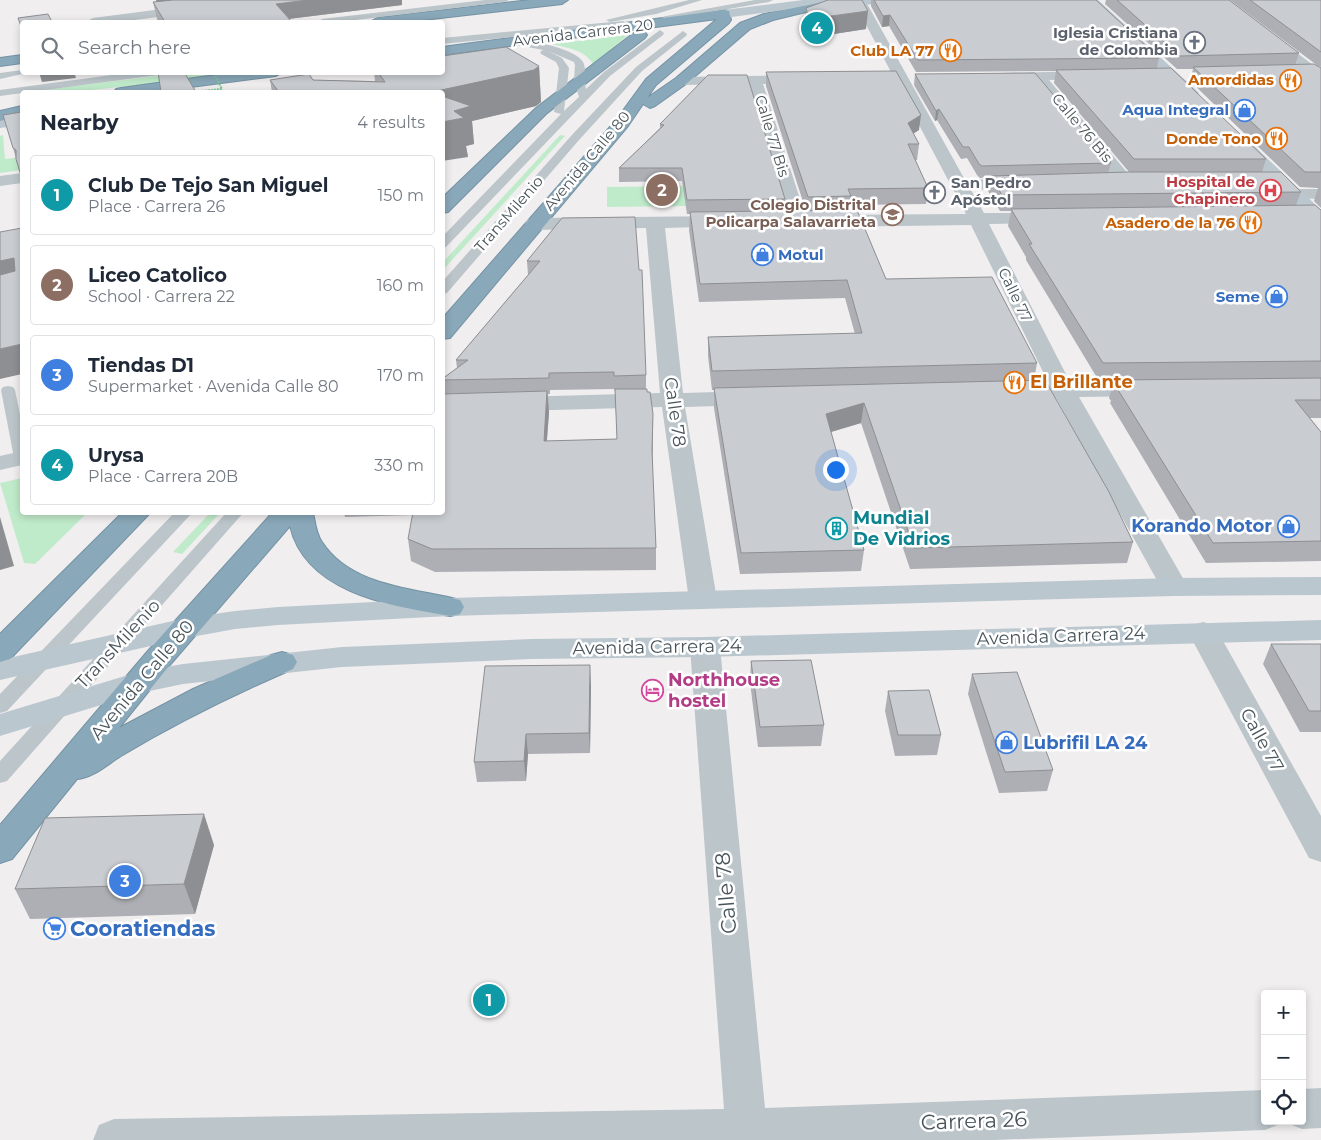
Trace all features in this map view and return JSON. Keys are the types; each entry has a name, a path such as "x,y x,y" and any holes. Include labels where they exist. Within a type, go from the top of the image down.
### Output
{"highway":[{"path":"394,20 562,0"},
{"path":"708,0 722,12"},
{"path":"622,123 681,81 745,26 769,17 806,8 859,0"},
{"name":"Avenida Carrera 20","path":"445,50 489,41 518,42 722,12"},
{"name":"Avenida Calle 80","path":"445,329 622,123 651,82 720,25 724,20 722,12"},
{"path":"445,204 524,127 579,80 640,35"},
{"path":"0,62 19,60"},
{"path":"141,90 254,75"},
{"path":"0,106 20,103"},
{"path":"0,116 20,111"},
{"path":"0,652 135,515"},
{"name":"Avenida Calle 80","path":"0,849 138,683 285,515"},
{"path":"301,515 311,547 326,562 347,578 378,592 450,607"},
{"path":"57,781 135,732 177,709 231,683 282,662"}],"main road":[{"path":"722,12 808,3 906,0"},
{"path":"1091,0 1205,108"},
{"path":"1294,73 1319,74"},
{"path":"1171,74 1196,74"},
{"path":"0,123 20,120"},
{"path":"1226,128 1318,217"},
{"path":"0,670 186,628 235,620 278,616 450,607 1174,587 1321,586"},
{"name":"Avenida Carrera 24","path":"0,725 138,683 183,674 282,662 427,652 1321,630"}],"street":[{"path":"108,20 260,0"},
{"name":"Calle 77","path":"859,0 908,78 959,185 1063,390 1174,587"},
{"path":"1219,0 1319,74"},
{"path":"85,20 94,8"},
{"path":"1149,75 1171,74"},
{"path":"990,77 1103,75"},
{"name":"Calle 76 Bis","path":"1038,76 1125,181"},
{"path":"882,78 908,78"},
{"path":"681,81 813,79"},
{"name":"Calle 77 Bis","path":"754,80 798,221"},
{"path":"0,181 20,178"},
{"path":"1105,182 1144,181"},
{"path":"1258,181 1280,181"},
{"path":"959,185 1047,183"},
{"path":"1295,194 1321,194"},
{"path":"1292,214 1318,217"},
{"path":"779,222 1065,217"},
{"path":"534,224 741,222"},
{"name":"Calle 78","path":"655,223 672,400 704,600"},
{"path":"994,392 1172,389"},
{"path":"445,406 770,398"},
{"path":"0,463 20,458"},
{"name":"Calle 77","path":"1203,632 1321,848"},
{"name":"Calle 78","path":"705,646 746,1134"},
{"path":"1306,1109 1321,1108"},
{"name":"Carrera 26","path":"114,1140 746,1134 1261,1110"}],"lane":[{"path":"339,20 505,0"},
{"path":"445,34 518,31 615,19 656,12 698,0"},
{"path":"445,43 489,41 722,12 769,0"},
{"path":"445,34 532,49 547,53 559,60 564,68 558,123"},
{"name":"TransMilenio","path":"445,241 607,74 660,34"},
{"name":"TransMilenio","path":"445,287 575,138 639,70 683,34"},
{"name":"TransMilenio","path":"518,42 554,49 577,60 580,65 579,80 584,98 575,138"},
{"path":"0,76 20,73"},
{"path":"23,90 136,75"},
{"path":"0,93 20,90"},
{"path":"445,322 459,313"},
{"path":"8,390 20,448"},
{"path":"0,706 182,515"},
{"name":"TransMilenio","path":"0,775 233,515"}],"path":[{"path":"212,90 222,89 215,75"}],"green space":[{"path":"628,35 593,64 580,52 552,44"},
{"path":"165,75 229,75 92,90 42,90"},
{"path":"3,135 5,159 20,157 20,170 0,173 0,136"},
{"path":"560,135 565,136 445,268 445,260"},
{"path":"685,186 688,206 607,207 607,187"},
{"path":"20,478 20,515 85,515 35,564 24,563 0,483"},
{"path":"208,515 218,515 182,554 173,552"}],"building":[{"path":"173,0 308,0 276,4 290,20 164,20 153,2"},
{"path":"828,0 862,0 868,11 809,19 806,8"},
{"path":"874,0 1096,0 1159,58 918,60 890,15 883,16"},
{"path":"1117,0 1229,0 1299,53 1180,56"},
{"path":"1250,0 1321,0 1321,52"},
{"path":"48,14 51,20 20,20 20,24 18,18"},
{"path":"506,47 539,66 534,70 441,90 278,90 270,80 310,75 313,80 385,82 380,75 445,75 445,56"},
{"path":"1314,64 1321,68 1321,172 1305,172 1193,67"},
{"path":"1171,68 1266,159 1134,159 1056,70"},
{"path":"896,71 921,115 908,123 919,144 908,144 928,188 848,189 851,196 808,197 766,72"},
{"path":"1035,73 1111,163 982,166 969,147 963,147 939,109 936,111 915,74"},
{"path":"158,75 186,75 195,90 161,90"},
{"path":"708,75 747,75 785,199 687,200 682,168 619,168 664,125 660,124"},
{"path":"445,97 471,106 454,111 464,118 445,121"},
{"path":"20,112 20,172 16,159 16,150 13,148 3,115"},
{"path":"1129,172 1281,172 1301,192 1002,195 991,176"},
{"path":"1315,205 1321,210 1321,361 1103,363 1029,244 1032,244 1011,209"},
{"path":"857,210 886,279 992,277 1037,363 712,371 708,337 862,333 847,280 700,284 690,212"},
{"path":"635,217 639,270 642,270 646,375 614,376 614,372 549,373 549,378 445,380 445,377 468,360 456,360 540,261 527,261 562,218"},
{"path":"20,228 20,344 0,349 0,275 15,271 14,258 0,261 0,232"},
{"path":"1321,378 1321,400 1295,400 1321,432 1321,541 1213,543 1115,385 1117,385 1114,380"},
{"path":"1045,380 1109,492 1133,542 914,548 864,403 826,414 864,550 741,553 714,388"},
{"path":"615,389 647,389 647,392 650,392 653,414 652,450 656,548 432,549 408,539 412,515 445,515 445,394 547,391 544,441 617,439"},
{"path":"1271,644 1321,644 1321,711 1309,711"},
{"path":"811,660 824,725 760,727 751,661"},
{"path":"590,665 589,733 526,734 524,761 474,762 485,666"},
{"path":"1017,672 1053,770 1005,772 972,674"},
{"path":"929,690 941,735 898,735 888,691"},
{"path":"204,814 184,884 15,889 45,818"}],"place":[{"name":"Urysa","path":"817,28"},
{"name":"Iglesia Cristiana de Colombia","path":"1194,42"},
{"name":"Club LA 77","path":"950,51"},
{"name":"Amordidas","path":"1290,80"},
{"name":"Aqua Integral","path":"1245,110"},
{"name":"Donde Tono","path":"1277,139"},
{"name":"Liceo Catolico","path":"662,190"},
{"name":"Hospital de Chapinero","path":"1271,191"},
{"name":"San Pedro Apóstol","path":"935,192"},
{"name":"Colegio Distrital Policarpa Salavarrieta","path":"892,214"},
{"name":"Asadero de la 76","path":"1251,223"},
{"name":"Motul","path":"762,255"},
{"name":"Seme","path":"1276,297"},
{"name":"El Brillante","path":"1014,382"},
{"name":"Korando Motor","path":"1288,526"},
{"name":"Mundial De Vidrios","path":"837,528"},
{"name":"Northhouse hostel","path":"652,690"},
{"name":"Lubrifil LA 24","path":"1007,743"},
{"name":"Tiendas D1","path":"125,881"},
{"name":"Cooratiendas","path":"54,929"},
{"name":"Club De Tejo San Miguel","path":"489,1000"}]}
